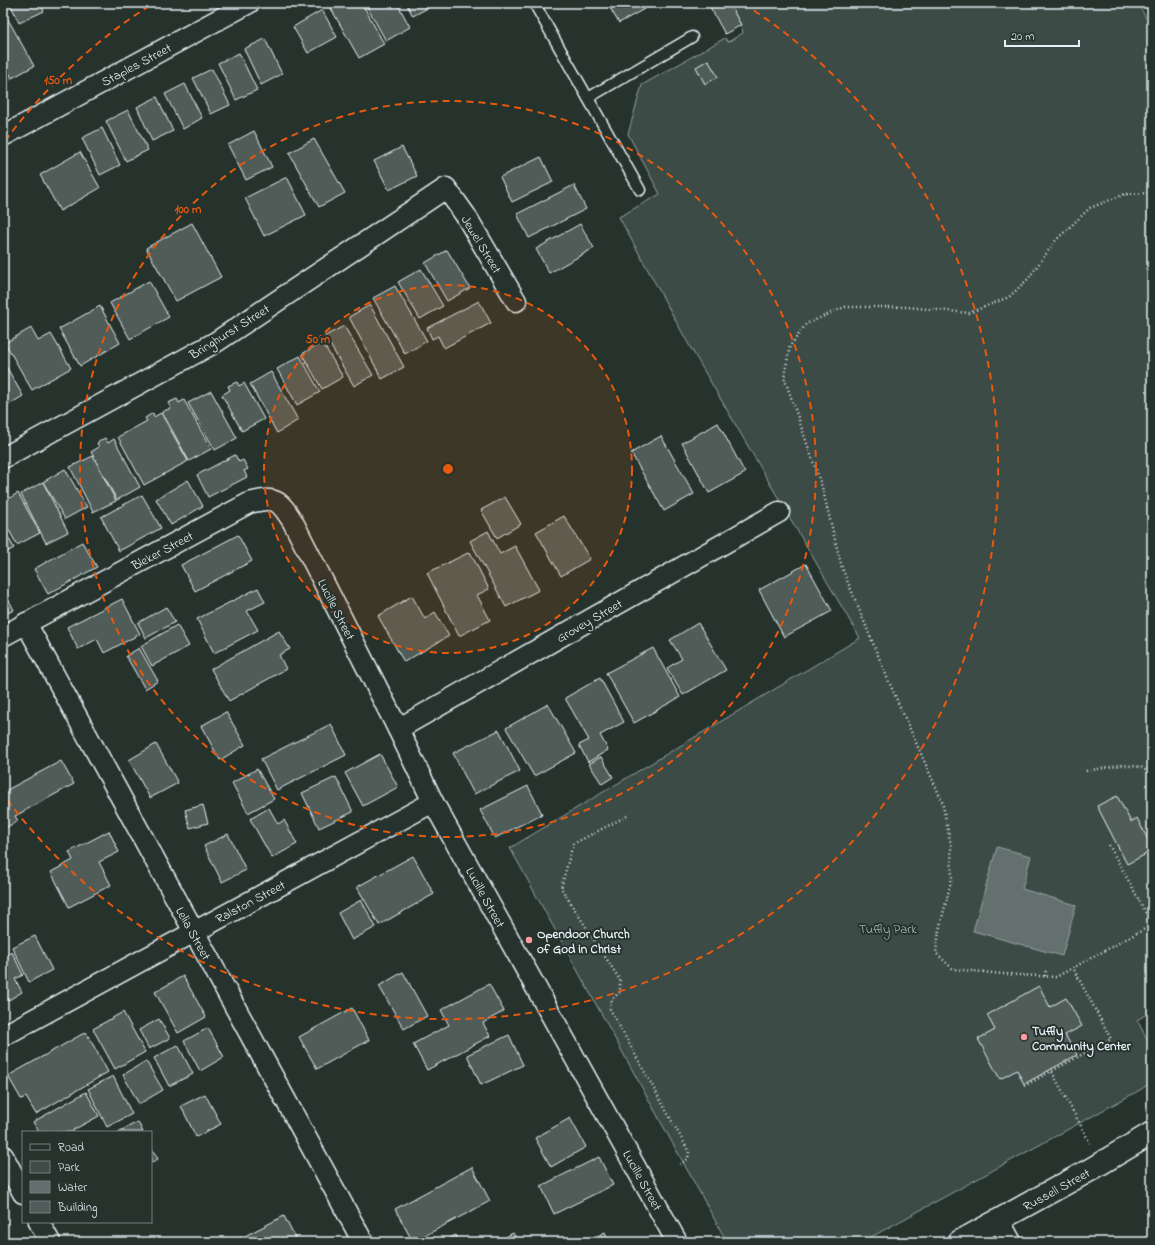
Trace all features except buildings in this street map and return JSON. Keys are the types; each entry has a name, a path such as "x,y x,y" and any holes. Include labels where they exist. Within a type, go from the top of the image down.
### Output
{"street":[{"name":"Staples Street","path":"3,136 249,3"},
{"name":"Jewel Street","path":"446,188 466,216 516,301"},
{"name":"Bringhurst Street","path":"3,458 216,342 446,188"},
{"name":"Bleker Street","path":"3,636 250,503 265,499 277,502 286,511 305,547"},
{"name":"Grovey Street","path":"398,729 779,512"},
{"name":"Lucille Street","path":"305,547 398,729 433,802 677,1242"},
{"name":"Lelia Street","path":"26,623 363,1242"},
{"name":"Ralston Street","path":"3,1036 433,802"},
{"name":"Russell Street","path":"959,1242 1152,1133"},
{"path":"3,1156 22,1191"},
{"path":"999,1220 1011,1242"},
{"path":"40,1223 50,1242"}],"lane":[{"path":"534,3 640,190"},
{"path":"588,98 692,37"}],"path":[{"path":"1109,845 1152,925 1056,977 953,969 936,953 939,930 952,878 951,845 942,801 842,568 822,487 784,377 790,346 806,324 845,307 907,307 969,313 1009,298 1028,279 1056,240 1090,208 1126,194 1152,193"},
{"path":"1086,771 1122,765 1141,767 1152,775"},
{"path":"627,816 573,844 561,888 620,980 620,992 612,999 610,1009 689,1152 688,1159 679,1165"},
{"path":"1146,914 1152,911"},
{"path":"1045,976 1046,968"},
{"path":"1024,1086 1111,1039 1073,968"},
{"path":"1052,1072 1101,1163"}],"green space":[{"name":"Tuffly Park","path":"729,3 1138,3 1152,29 1152,1011 1137,1020 1152,1048 1152,1082 1140,1090 862,1242 727,1242 510,848 860,638 689,345 619,217 660,194 628,134 642,85 725,38 728,42 743,33 741,25"}],"water":[{"path":"997,847 1031,856 1022,889 1076,905 1062,956 973,931"}],"place":[{"name":"Opendoor Church of God in Christ","path":"529,940"},
{"name":"Tuffly Community Center","path":"1024,1037"}]}
